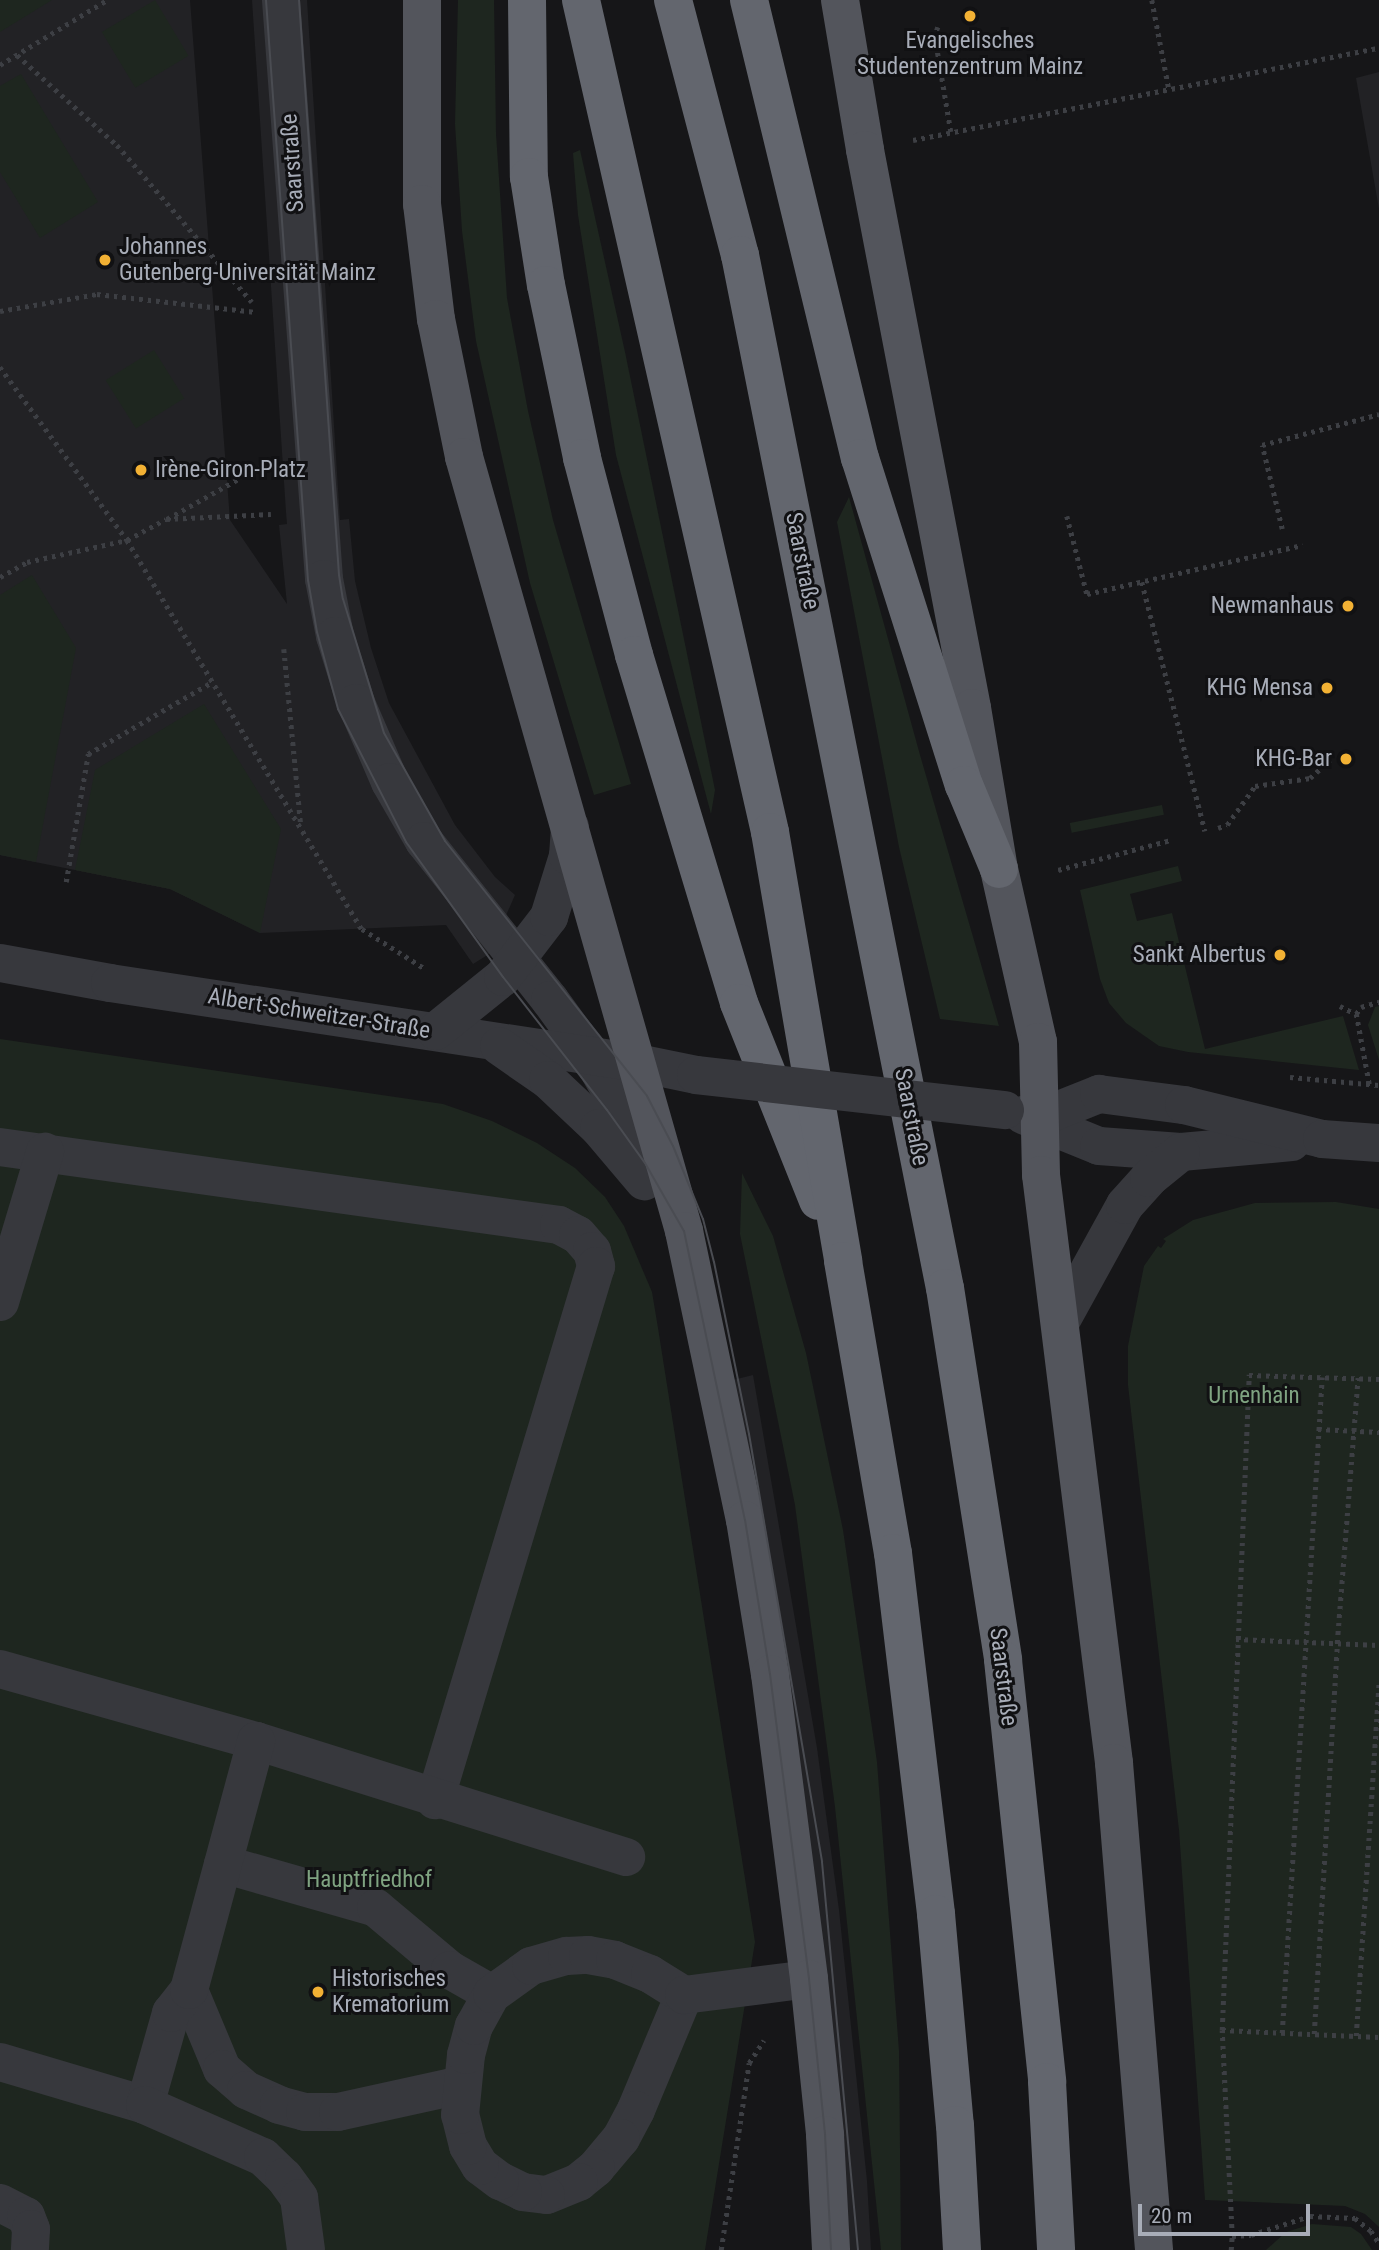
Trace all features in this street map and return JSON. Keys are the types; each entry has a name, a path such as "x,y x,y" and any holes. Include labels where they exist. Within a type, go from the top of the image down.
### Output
{"highway":[{"path":"527,0 529,177 546,285 582,458 634,655 739,1003 844,1261"},
{"path":"580,0 770,832 844,1261 896,1580 936,1914 955,2125 962,2250"},
{"name":"Saarstraße","path":"673,0 740,255 944,1288 1003,1660 1047,2082 1056,2250"},
{"path":"749,0 859,458 964,785 999,869"}],"main road":[{"name":"Saarstraße","path":"422,0 422,204 436,319 464,457 684,1231 745,1520 770,1674 809,1979 825,2135 831,2250"},
{"path":"840,0 867,163 972,708 999,869 1038,1042 1022,1114 1041,1175 1113,1751 1154,2250"}],"street":[{"name":"Saarstraße","path":"281,0 324,579 335,636 356,703 390,782 431,850 590,1055 653,1161 684,1231"},
{"path":"436,1031 469,1006 518,960 549,917 568,856 570,827"},
{"name":"Albert-Schweitzer-Straße","path":"0,963 590,1055 696,1075 1022,1114"},
{"path":"491,1040 548,1080 599,1128 684,1231"},
{"path":"1022,1114 1099,1094 1184,1105 1322,1139"},
{"path":"1022,1114 1099,1146 1181,1152 1322,1139 1379,1143"},
{"path":"0,1147 559,1226 578,1235 592,1251 596,1266 435,1800"},
{"path":"0,1302 45,1152"},
{"path":"1061,1321 1125,1205 1149,1178 1181,1152"},
{"path":"0,1669 256,1741 435,1800 626,1857"},
{"path":"145,2105 171,2013 189,1990 256,1741"},
{"path":"223,1864 376,1908 450,1970 492,1994"},
{"path":"684,1995 621,2138 596,2168 564,2189 546,2195 523,2192 499,2180 480,2166 468,2146 460,2115 466,2055 474,2026 492,1994 531,1966 567,1956 588,1955 615,1959 650,1974 684,1995 809,1979"},
{"path":"189,1990 222,2069 246,2090 279,2105 305,2112 338,2112 461,2085"},
{"path":"0,2062 145,2105 263,2157 284,2177 299,2198 306,2250"},
{"path":"0,2203 26,2216 31,2229 30,2250"}],"path":[{"path":"0,65 107,0"},
{"path":"1152,0 1169,89"},
{"path":"939,27 935,36 951,132"},
{"path":"902,143 1379,48"},
{"path":"0,311 97,295 260,312 117,145 17,55"},
{"path":"0,367 127,540 362,929 424,968"},
{"path":"1282,529 1262,445 1379,414"},
{"path":"0,577 27,562 127,540 258,468 272,466"},
{"path":"166,519 278,513"},
{"path":"1067,516 1087,594 1303,545"},
{"path":"1142,582 1205,831"},
{"path":"65,881 88,754 212,682"},
{"path":"1218,828 1227,825 1255,786 1310,779 1330,760"},
{"path":"1058,870 1171,839"},
{"path":"1369,1084 1356,1014 1361,1007 1379,1002"},
{"path":"1340,1006 1356,1014"},
{"path":"1231,2250 1222,2030 1236,1639 1249,1375 1379,1379"},
{"path":"1282,2033 1322,1377"},
{"path":"1314,2034 1337,1643 1358,1378"},
{"path":"1318,1429 1379,1433"},
{"path":"1236,1639 1379,1646"},
{"path":"1356,2036 1379,1683"},
{"path":"1369,1843 1379,1843"},
{"path":"721,2250 749,2063 771,2030"},
{"path":"1222,2030 1379,2037"},
{"path":"1232,2236 1251,2235 1310,2216 1334,2216 1355,2218 1371,2231 1379,2243"}],"shaded area":[{"name":"Johannes Gutenberg-Universität Mainz","path":"0,0 190,0 230,520 287,604 279,525 287,524 252,0 307,0 340,520 349,519 355,581 371,648 389,703 455,825 495,877 515,895 489,954 473,964 446,925 260,933 170,889 0,855"},
{"path":"1379,72 1379,209 1356,78"},
{"path":"753,1375 817,1748 839,1910 867,2181 871,2250 843,2250 725,1382"}],"green space":[{"path":"0,0 52,0 0,32"},
{"path":"155,0 188,56 135,88 102,32"},
{"path":"458,0 494,0 496,134 507,298 528,411 553,520 631,784 594,795 530,583 476,341 462,231 455,124"},
{"path":"21,74 98,202 40,238 0,172 0,86"},
{"path":"580,150 625,352 715,790 711,814 616,455 578,215 573,153"},
{"path":"154,350 184,398 136,429 106,380"},
{"path":"849,497 999,1026 940,1019 899,847 837,522"},
{"path":"32,575 76,648 36,862 0,855 0,595"},
{"path":"204,704 281,829 260,933 170,889 75,870 95,770"},
{"path":"1162,805 1164,815 1072,833 1070,823"},
{"path":"1178,866 1182,881 1130,894 1137,921 1172,913 1205,1049 1343,1016 1359,1070 1188,1052 1159,1046 1126,1023 1109,1003 1100,979 1080,890"},
{"path":"1379,1006 1379,1060 1368,1025 1375,1007"},
{"name":"Hauptfriedhof","path":"0,1039 443,1104 492,1121 537,1143 575,1168 605,1197 624,1226 652,1292 755,1942 705,2250 0,2250"},
{"path":"742,1173 773,1236 806,1353 843,1530 877,1762 899,2051 901,2250 881,2250 835,1807 795,1505 740,1234"},
{"name":"Urnenhain","path":"1336,1202 1379,1209 1379,2227 1365,2214 1345,2206 1205,2200 1179,1830 1128,1385 1128,1346 1144,1266 1158,1246 1161,1248 1166,1241 1163,1239 1193,1220 1255,1203"},
{"path":"1312,2224 1351,2227 1361,2234 1372,2250 1266,2250 1286,2232"}],"tram line":[{"path":"266,0 308,580 317,632 338,709 406,842 503,977 645,1163 684,1231 745,1520 770,1674 809,1979 825,2135 831,2250"},
{"path":"299,0 339,575 343,599 384,733 445,841 647,1096 673,1146 703,1219 749,1434 822,1862 858,2250"}],"place":[{"name":"Evangelisches Studentenzentrum Mainz","path":"970,16"},
{"name":"Johannes Gutenberg-Universität Mainz","path":"105,260"},
{"name":"Irène-Giron-Platz","path":"141,470"},
{"name":"Newmanhaus","path":"1348,606"},
{"name":"KHG Mensa","path":"1327,688"},
{"name":"KHG-Bar","path":"1346,759"},
{"name":"Sankt Albertus","path":"1280,955"},
{"name":"Historisches Krematorium","path":"318,1992"}]}
